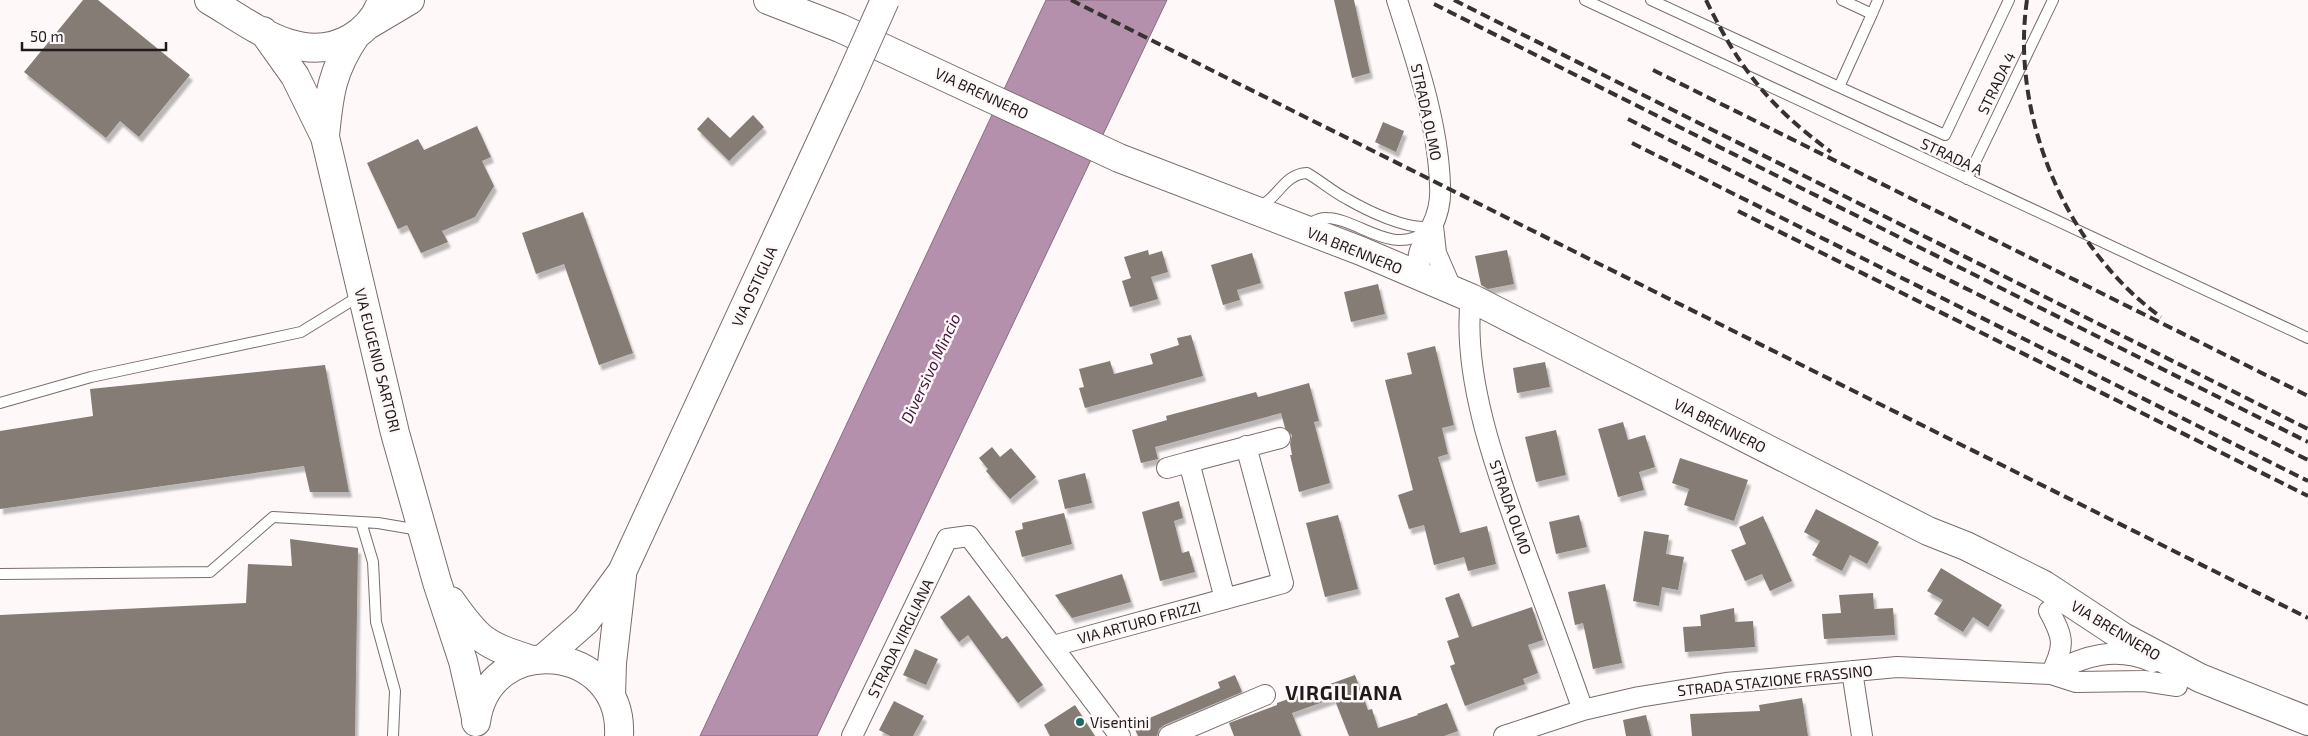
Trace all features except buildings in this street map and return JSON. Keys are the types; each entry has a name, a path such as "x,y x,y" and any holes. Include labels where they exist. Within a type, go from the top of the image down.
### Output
{"main road":[{"path":"209,0 291,45 310,49 329,47 362,30 410,0"},
{"name":"VIA EUGENIO SARTORI","path":"325,137 333,81 342,56 382,0"},
{"name":"VIA BRENNERO","path":"768,0 840,28 966,85 1119,158 1298,227 1462,294 1928,531 1966,546 2044,585 2106,626 2200,678 2298,724"},
{"name":"VIA OSTIGLIA","path":"538,659 577,631 622,572 885,0"},
{"name":"VIA EUGENIO SARTORI","path":"263,31 295,76 325,137 395,433 437,582 463,662 476,727"},
{"name":"VIA BRENNERO","path":"1928,531 1960,555 2049,611 2116,652 2177,686 2298,724"},
{"name":"VIA OSTIGLIA","path":"611,696 612,663 622,572"},
{"name":"VIA EUGENIO SARTORI","path":"437,582 473,631 485,642 498,649 538,659 566,660 582,667 597,678 611,696"},
{"path":"476,727 484,695 499,677 517,664 538,659"},
{"path":"611,696 618,714 619,736"}],"street":[{"name":"STRADA OLMO","path":"1397,0 1423,83 1440,185 1440,203 1433,226 1418,252 1420,269 1424,278"},
{"name":"STRADA OLMO","path":"1433,226 1440,266 1462,294 1469,329 1471,358 1477,391 1499,479 1583,710"},
{"path":"1167,468 1280,438"},
{"name":"VIA ARTURO FRIZZI","path":"1053,646 1282,583 1246,446"},
{"path":"1189,462 1225,599"},
{"name":"STRADA VIRGLIANA","path":"852,736 947,539 969,536 986,562 1053,646"},
{"path":"2049,611 2061,633 2060,655 2051,674"},
{"path":"2090,682 2107,672 2116,652 2106,626"},
{"path":"1053,646 1120,736"},
{"path":"2051,674 2092,655 2116,652 2143,658 2264,712 2298,724"},
{"name":"STRADA STAZIONE FRASSINO","path":"1504,736 1583,710 1639,697 1726,682 1897,667 2051,674"},
{"path":"1852,671 1862,736"},
{"path":"2051,674 2076,682 2144,681 2177,686"},
{"path":"1169,736 1212,728 1265,695"}],"lane":[{"name":"STRADA A","path":"1585,0 2308,338"},
{"path":"1651,0 1945,135 2009,0"},
{"path":"1842,0 1872,14"},
{"path":"1839,87 1878,0"},
{"name":"STRADA 4","path":"1967,179 2053,0"},
{"path":"1251,209 1261,206 1288,180 1298,174 1307,173 1360,206 1410,225 1425,228 1433,226"},
{"path":"1298,227 1320,218 1330,218 1388,239 1400,240 1422,234 1433,226"},
{"path":"0,403 90,377 302,332 362,294"},
{"path":"0,574 210,572 274,517 361,522 423,530"},
{"path":"361,522 373,562 376,622 395,691 393,736"}],"water":[{"name":"Diversivo Mincio","path":"1046,0 1167,0 817,736 700,736"}],"railway":[{"path":"1071,0 2308,618"},
{"path":"1454,0 2308,429"},
{"path":"1706,0 1731,47 1758,85 1790,119 1831,152"},
{"path":"2027,0 2024,44 2027,88 2037,133 2052,176 2072,217 2098,255 2127,289 2161,317"},
{"path":"1434,4 2308,442"},
{"path":"1653,70 2308,396"},
{"path":"1628,119 2308,460"},
{"path":"1632,143 2308,481"},
{"path":"1738,211 2308,496"}],"place":[{"name":"Visentini","path":"1080,722"}],"district":[{"name":"VIRGILIANA","path":"1344,692"}]}
